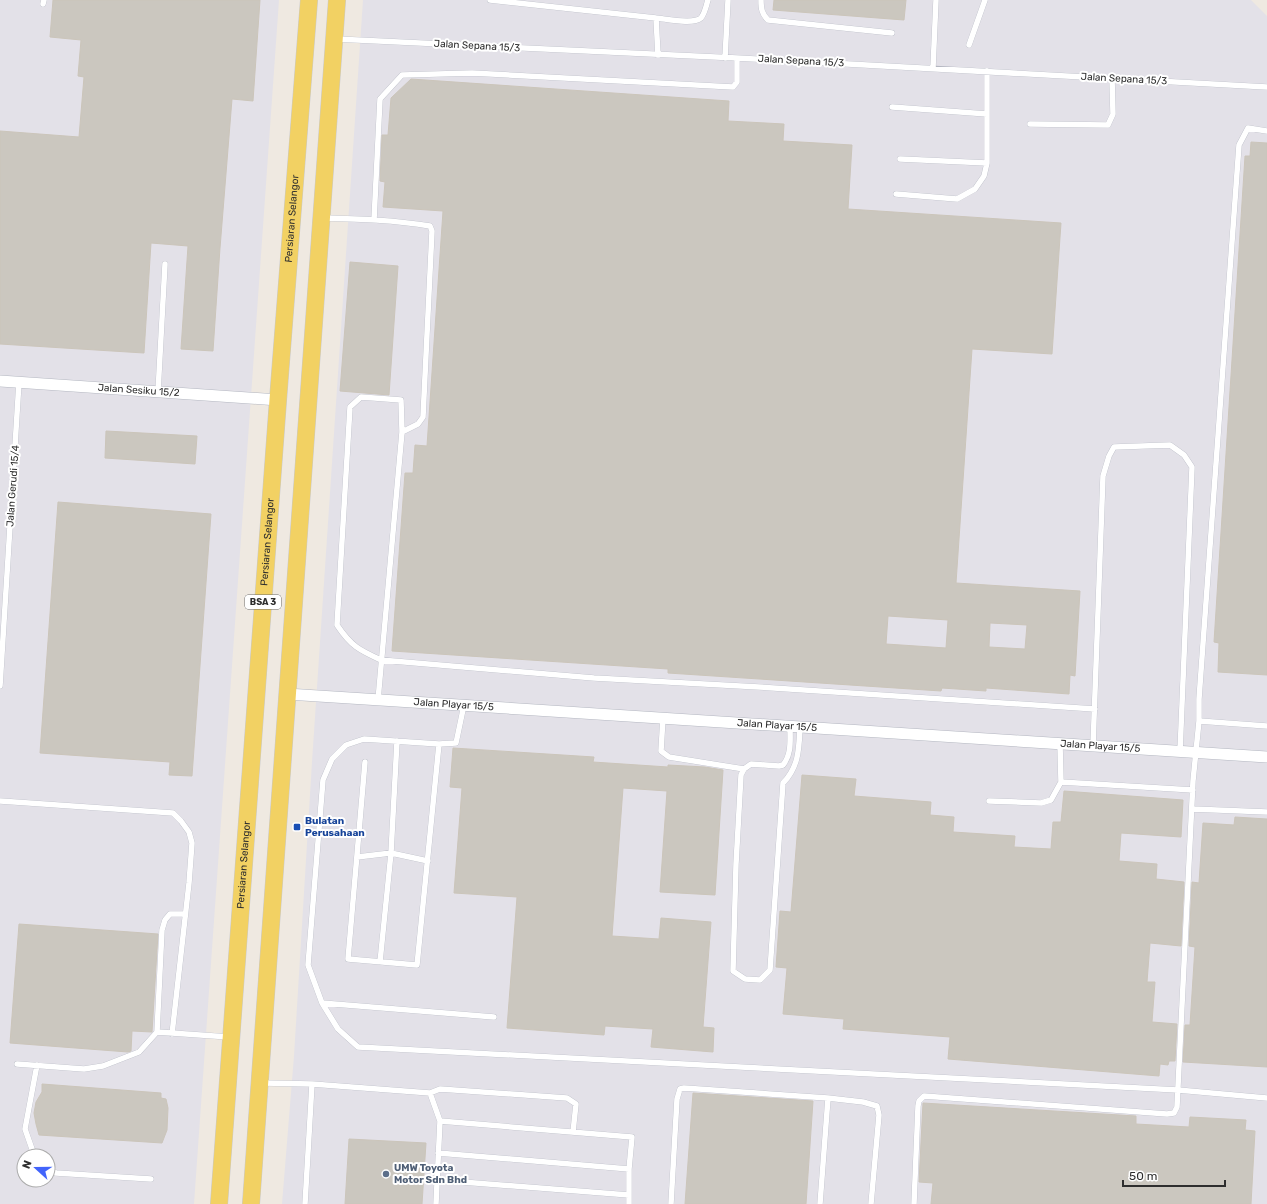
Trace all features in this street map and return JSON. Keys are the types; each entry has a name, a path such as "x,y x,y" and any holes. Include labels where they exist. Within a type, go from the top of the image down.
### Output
{"main road":[{"name":"Persiaran Selangor","path":"219,1204 309,0"},
{"name":"BSA 3","path":"251,1204 337,0"}],"street":[{"name":"Jalan Sesiku 15/2","path":"0,381 278,400"},
{"name":"Jalan Playar 15/5","path":"287,694 1267,757"}],"lane":[{"path":"492,0 694,22 705,12 708,0"},
{"path":"725,58 728,0"},
{"path":"761,0 763,15 768,20 892,33"},
{"path":"933,68 936,0"},
{"path":"969,44 985,0"},
{"path":"656,18 658,55"},
{"name":"Jalan Sepana 15/3","path":"334,39 933,68 1267,87"},
{"path":"374,220 380,98 402,75 472,73 733,87 736,82 737,58"},
{"path":"896,194 957,199 975,189 984,176 987,163 987,71"},
{"path":"1030,124 1108,125 1113,114 1112,78"},
{"path":"892,107 987,114"},
{"path":"914,1204 918,1106 919,1101 924,1096 1167,1114 1174,1113 1177,1106 1193,790 1239,145 1248,128 1267,130"},
{"path":"900,159 987,163"},
{"path":"321,218 374,220 430,226 432,231 423,417 418,424 402,432"},
{"path":"158,392 164,264"},
{"name":"Jalan Gerudi 15/4","path":"0,686 19,382"},
{"path":"378,700 381,660 402,432 401,400 361,397 350,407 336,625 346,639 361,650 381,660 594,678 759,687 1095,709"},
{"path":"1093,746 1103,476 1109,456 1114,447 1170,445 1184,455 1192,467 1180,752"},
{"path":"464,705 456,743 439,744 364,739 346,745 332,759 323,780 308,965 322,1003 338,1029 358,1047 1178,1090 1267,1098"},
{"path":"663,718 661,751 669,757 744,768"},
{"path":"1199,721 1267,726"},
{"path":"795,727 799,751 792,772 783,783 770,970 760,980 745,978 734,971 736,864 741,775 744,768 751,764 783,765 788,757 795,727"},
{"path":"380,962 391,852 397,741"},
{"path":"365,762 348,959 417,965 439,744"},
{"path":"989,801 1041,803 1052,800 1061,782 1060,744"},
{"path":"1061,782 1193,790"},
{"path":"0,801 173,813 181,820 189,832 192,844 172,1034"},
{"path":"1192,809 1267,812"},
{"path":"357,857 391,852 428,861"},
{"path":"17,1064 84,1069 103,1066 139,1052 157,1032 162,930 165,920 170,914 185,914"},
{"path":"322,1003 494,1017"},
{"path":"157,1032 231,1038"},
{"path":"32,1148 25,1129 37,1065"},
{"path":"260,1083 312,1084 430,1093 440,1089 567,1098 576,1104 573,1132"},
{"path":"305,1204 312,1084"},
{"path":"671,1204 677,1099 680,1089 828,1098 863,1102 876,1106 879,1115 871,1204"},
{"path":"430,1093 440,1121 436,1204"},
{"path":"820,1204 828,1098"},
{"path":"440,1121 632,1137 629,1169 629,1204"},
{"path":"438,1153 629,1169"},
{"path":"56,1173 151,1180"},
{"path":"437,1180 629,1194"}],"shaded area":[{"path":"0,0 279,0 194,1204 0,1204"},
{"path":"363,0 1251,0 1267,16 1267,1204 282,1204 294,1056 312,762"}],"building":[{"path":"53,0 260,0 253,101 232,99 213,351 181,349 188,246 151,243 144,353 0,344 0,131 79,137 84,77 78,76 81,40 50,37"},
{"path":"774,0 906,0 904,20 773,10"},
{"path":"411,79 729,101 728,121 784,124 783,141 852,145 848,209 1061,223 1052,354 972,349 956,583 1080,591 1075,676 1070,675 1069,694 986,688 986,691 942,688 941,691 668,673 668,669 392,651 405,473 413,473 415,445 427,446 443,211 383,207 385,182 380,181 382,135 388,135 391,98","holes":["888,616 948,620 946,648 886,644","990,623 1027,625 1025,649 989,647"]},
{"path":"1251,142 1267,143 1267,675 1218,672 1219,643 1214,642 1245,156 1250,156"},
{"path":"350,262 398,266 389,395 340,391"},
{"path":"106,431 197,436 195,464 105,458"},
{"path":"58,502 211,514 192,776 169,775 170,762 40,753"},
{"path":"453,748 594,757 593,762 668,767 668,765 705,767 723,770 715,895 660,892 667,791 623,788 612,936 659,939 661,918 711,922 703,1027 714,1028 713,1052 651,1047 653,1029 605,1026 604,1035 507,1028 517,897 454,893 462,788 450,787"},
{"path":"802,775 856,779 854,796 931,802 930,815 954,817 953,832 1015,836 1014,847 1051,849 1053,822 1061,822 1064,791 1183,800 1181,837 1121,833 1119,861 1157,864 1156,879 1184,882 1181,946 1150,943 1147,982 1155,982 1152,1022 1177,1024 1175,1061 1169,1061 1168,1065 1160,1064 1159,1076 948,1059 950,1037 843,1029 844,1019 783,1014 787,968 776,967 780,911 791,912"},
{"path":"1235,817 1267,819 1267,1067 1183,1062 1185,1025 1190,1025 1195,947 1189,946 1192,882 1199,883 1203,823 1234,825"},
{"path":"19,924 158,934 152,1032 132,1031 131,1051 128,1052 10,1043"},
{"path":"42,1084 161,1093 161,1098 166,1099 168,1108 167,1130 162,1143 39,1135 34,1113 36,1102 42,1092"},
{"path":"693,1093 813,1101 806,1204 685,1204"},
{"path":"923,1103 1136,1116 1136,1124 1189,1127 1190,1117 1246,1120 1245,1130 1255,1131 1251,1204 931,1204 933,1183 919,1182"},
{"name":"UMW Toyota Motor Sdn Bhd","path":"349,1139 426,1143 422,1204 345,1204"}],"place":[{"name":"Bulatan Perusahaan","path":"297,827"},
{"name":"UMW Toyota Motor Sdn Bhd","path":"386,1174"}]}
